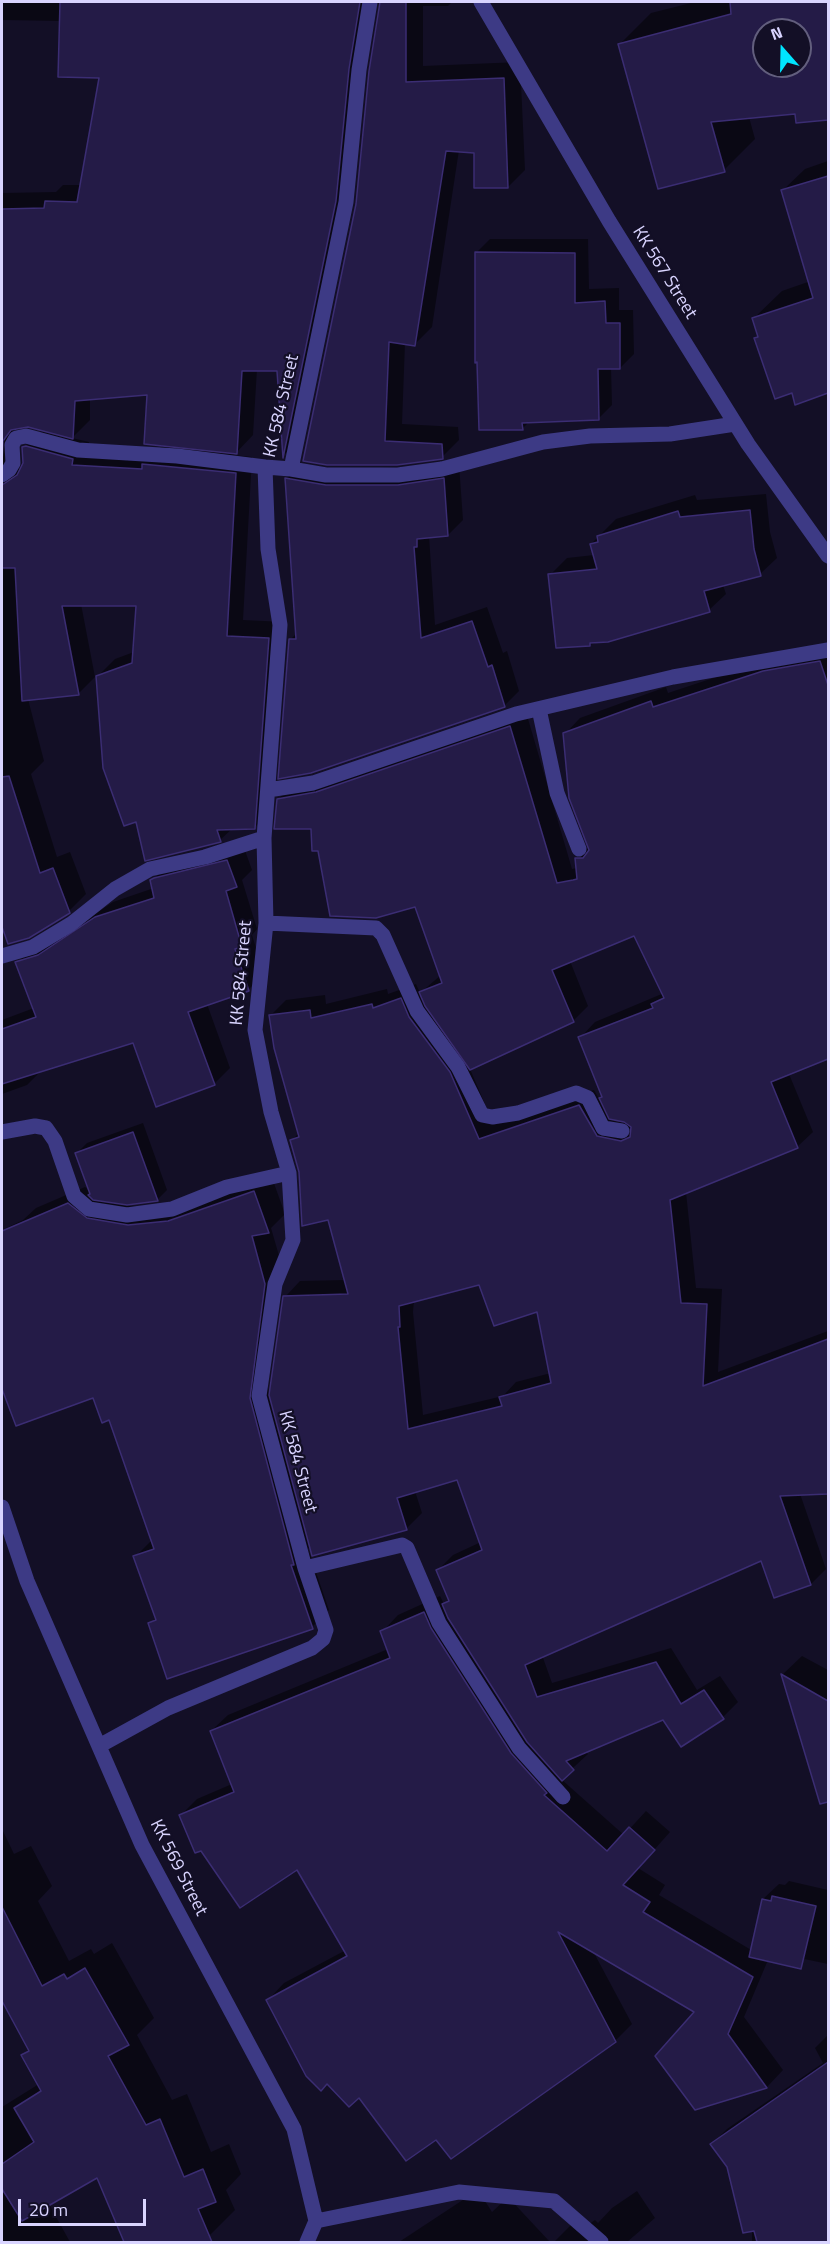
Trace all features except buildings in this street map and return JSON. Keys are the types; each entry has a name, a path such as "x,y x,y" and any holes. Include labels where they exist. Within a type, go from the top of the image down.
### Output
{"street":[{"name":"KK 584 Street","path":"99,1746 168,1708 312,1648 323,1639 326,1630 305,1568 259,1396 274,1284 293,1240 290,1173 271,1112 255,1030 266,923 264,838 280,625 268,549 265,467 291,469 346,202 359,70 370,2"},
{"name":"KK 567 Street","path":"481,2 609,221 735,424 828,556"},
{"path":"291,469 326,475 398,476 442,469 543,442 590,436 670,434 735,424"},
{"path":"2,475 13,463 12,445 16,438 27,436 78,450 177,456 265,467"},
{"path":"268,790 323,780 539,709 674,677 828,650"},
{"path":"539,709 557,793 579,849"},
{"path":"2,956 33,947 71,924 115,889 150,869 205,857 264,838"},
{"path":"266,923 376,928 383,935 417,1011 458,1067 482,1115 492,1117 518,1113 576,1093 588,1098 603,1128 622,1131"},
{"path":"2,1132 35,1126 46,1128 55,1141 74,1196 89,1209 127,1215 172,1209 227,1187 290,1173"},
{"name":"KK 569 Street","path":"2,1508 27,1581 142,1845 294,2129 316,2221"},
{"path":"305,1568 402,1545 407,1548 439,1623 519,1748 562,1797"},
{"path":"307,2242 316,2221 459,2192 554,2201 601,2242"}]}
